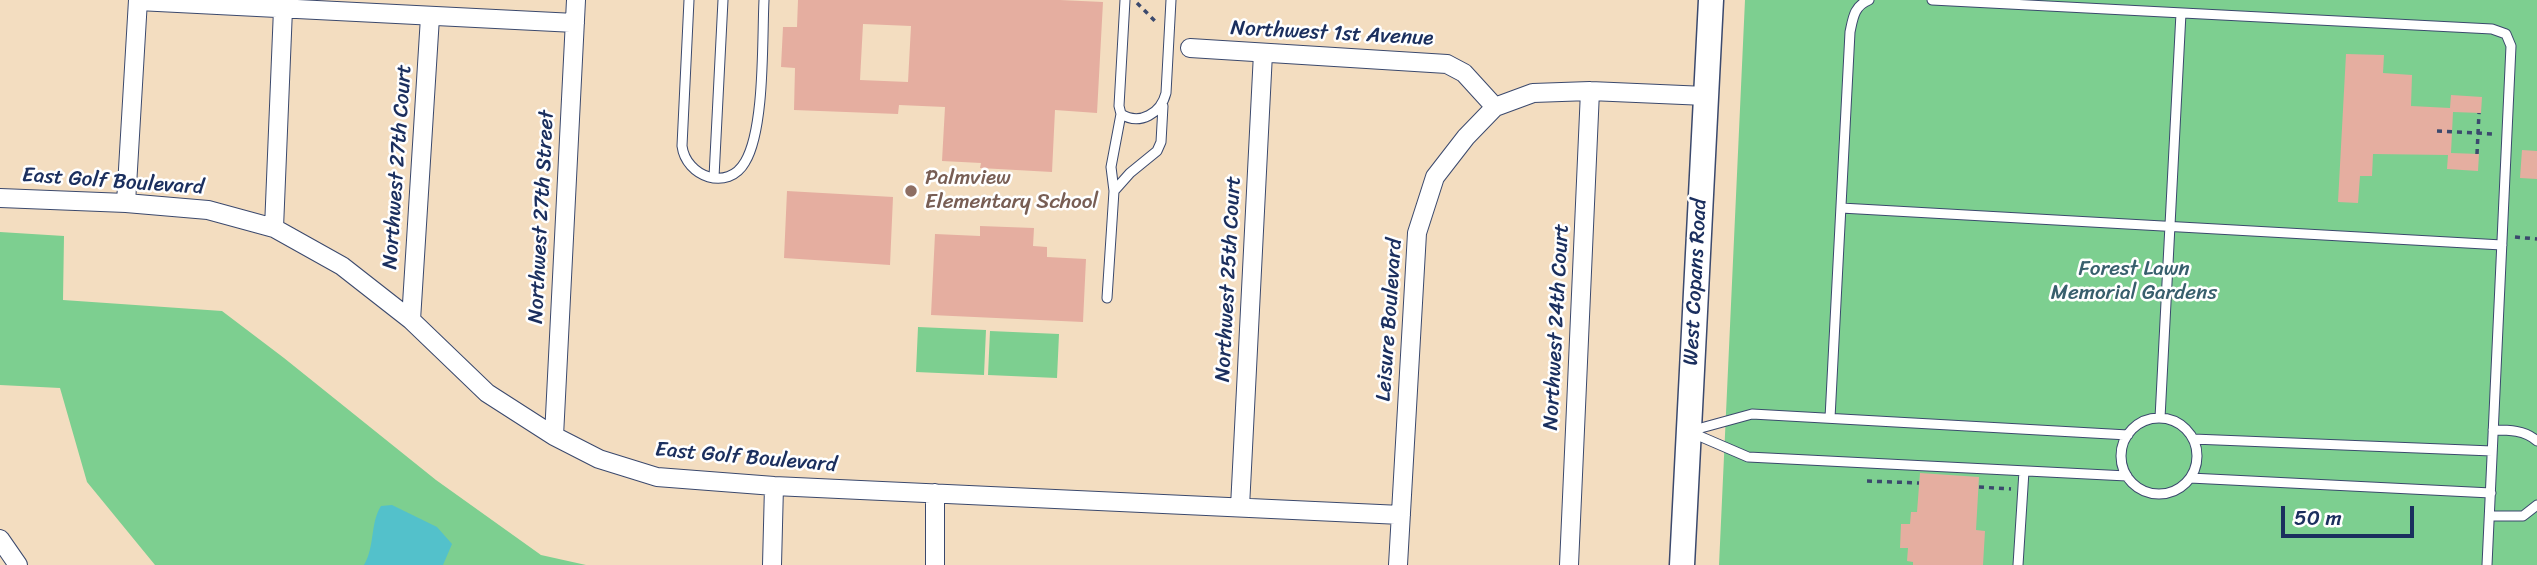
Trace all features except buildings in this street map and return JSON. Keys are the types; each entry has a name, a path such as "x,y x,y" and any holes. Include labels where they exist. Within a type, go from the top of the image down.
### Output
{"main road":[{"name":"West Copans Road","path":"1682,565 1711,0"}],"street":[{"path":"127,203 138,0 575,23"},
{"name":"Northwest 27th Street","path":"554,436 576,0"},
{"path":"274,228 283,9"},
{"name":"Northwest 27th Court","path":"411,320 430,17"},
{"name":"Northwest 1st Avenue","path":"1190,48 1447,64 1464,73 1495,107"},
{"name":"Northwest 25th Court","path":"1241,507 1263,53"},
{"name":"Leisure Boulevard","path":"1398,565 1418,233 1435,177 1466,137 1495,107 1533,93 1590,91 1706,96"},
{"name":"Northwest 24th Court","path":"1569,565 1590,91"},
{"name":"East Golf Boulevard","path":"0,198 127,203 208,210 274,228 342,266 411,320 487,393 554,436 599,459 657,477 774,486 1401,516"},
{"path":"772,565 774,486"},
{"path":"935,493 935,565"},
{"path":"0,539 18,565"}],"lane":[{"path":"689,0 682,146 684,159 706,177 720,178 737,172 746,162 753,141 759,102 764,0"},
{"path":"714,177 723,0"},
{"path":"1107,298 1114,191 1111,167 1121,114 1119,98 1125,0"},
{"path":"1114,191 1129,173 1157,151 1161,142 1171,0"},
{"path":"1830,418 1850,32 1853,15 1860,4 1869,0"},
{"path":"1932,0 2492,29 2506,34 2511,46 2487,565"},
{"path":"2160,418 2181,13"},
{"path":"1121,114 1128,118 1141,118 1150,116 1163,105"},
{"path":"1840,208 2502,241"},
{"path":"1689,432 1752,414 2128,435"},
{"path":"2160,418 2183,426 2193,439 2198,458 2190,478 2178,490 2166,495 2140,490 2127,476 2121,458 2128,435 2147,420 2160,418"},
{"path":"2493,430 2512,430 2530,435 2537,441"},
{"path":"1689,432 1748,457 2127,476"},
{"path":"2193,439 2492,451"},
{"path":"2018,565 2024,471"},
{"path":"2190,478 2491,493"},
{"path":"2490,516 2523,516 2537,505"}],"path":[{"path":"1132,0 1170,36"},
{"path":"2477,154 2479,113"},
{"path":"2437,131 2507,135"},
{"path":"2502,241 2537,239"},
{"path":"1867,481 1919,484"},
{"path":"1979,487 2023,490"}],"green space":[{"name":"Forest Lawn Memorial Gardens","path":"1745,0 2537,0 2537,565 1719,565"},
{"path":"0,232 64,236 63,300 222,311 436,480 541,555 586,565 155,565 87,482 60,388 0,385"},
{"path":"918,327 986,330 984,375 916,372"},
{"path":"990,331 1059,334 1057,378 988,375"}],"water":[{"path":"392,505 437,527 452,544 443,565 364,565 381,506"}],"place":[{"name":"Palmview Elementary School","path":"911,191"}]}
